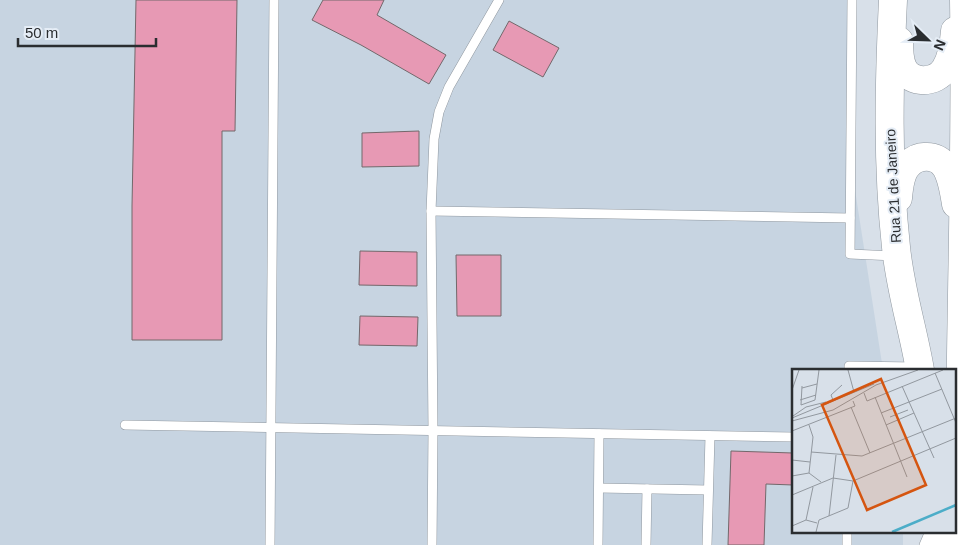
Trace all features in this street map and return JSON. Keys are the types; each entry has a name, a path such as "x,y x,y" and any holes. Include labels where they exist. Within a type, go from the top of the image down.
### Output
{"main road":[{"name":"Rua 21 de Janeiro","path":"893,0 889,135 896,251 908,320 920,368"},
{"path":"899,0 899,55 903,70 912,77 923,80 936,78 945,69 952,53 958,0"},
{"path":"960,545 959,456 965,294 963,257 967,90 964,0"},
{"path":"896,251 901,176 907,165 917,158 928,156 939,160 946,167 950,178 954,190 963,257"},
{"path":"940,532 940,545"}],"lane":[{"path":"270,545 274,0"},
{"path":"432,545 431,211 434,139 439,112 449,87 499,0"},
{"path":"852,0 850,254 896,251"},
{"path":"431,211 850,218"},
{"path":"849,369 849,366 920,368"},
{"path":"125,426 792,437"},
{"path":"598,545 600,434"},
{"path":"707,545 710,436"},
{"path":"599,488 708,490"},
{"path":"646,545 647,489"},
{"path":"847,532 847,545"},
{"path":"924,545 930,532"}],"shaded area":[{"path":"0,0 856,0 855,190 883,369 792,369 792,532 903,532 903,545 0,545"}],"building":[{"path":"136,0 237,0 235,131 222,131 222,340 132,340 132,206"},
{"path":"323,0 384,0 377,15 446,55 429,84 361,45 312,20"},
{"path":"509,21 559,48 543,77 493,50"},
{"path":"419,131 419,166 362,167 362,133"},
{"path":"360,251 417,252 417,286 359,285"},
{"path":"456,255 501,255 501,316 457,316"},
{"path":"360,316 418,317 417,346 359,345"},
{"path":"731,451 792,453 792,485 766,484 764,545 728,545"}]}
